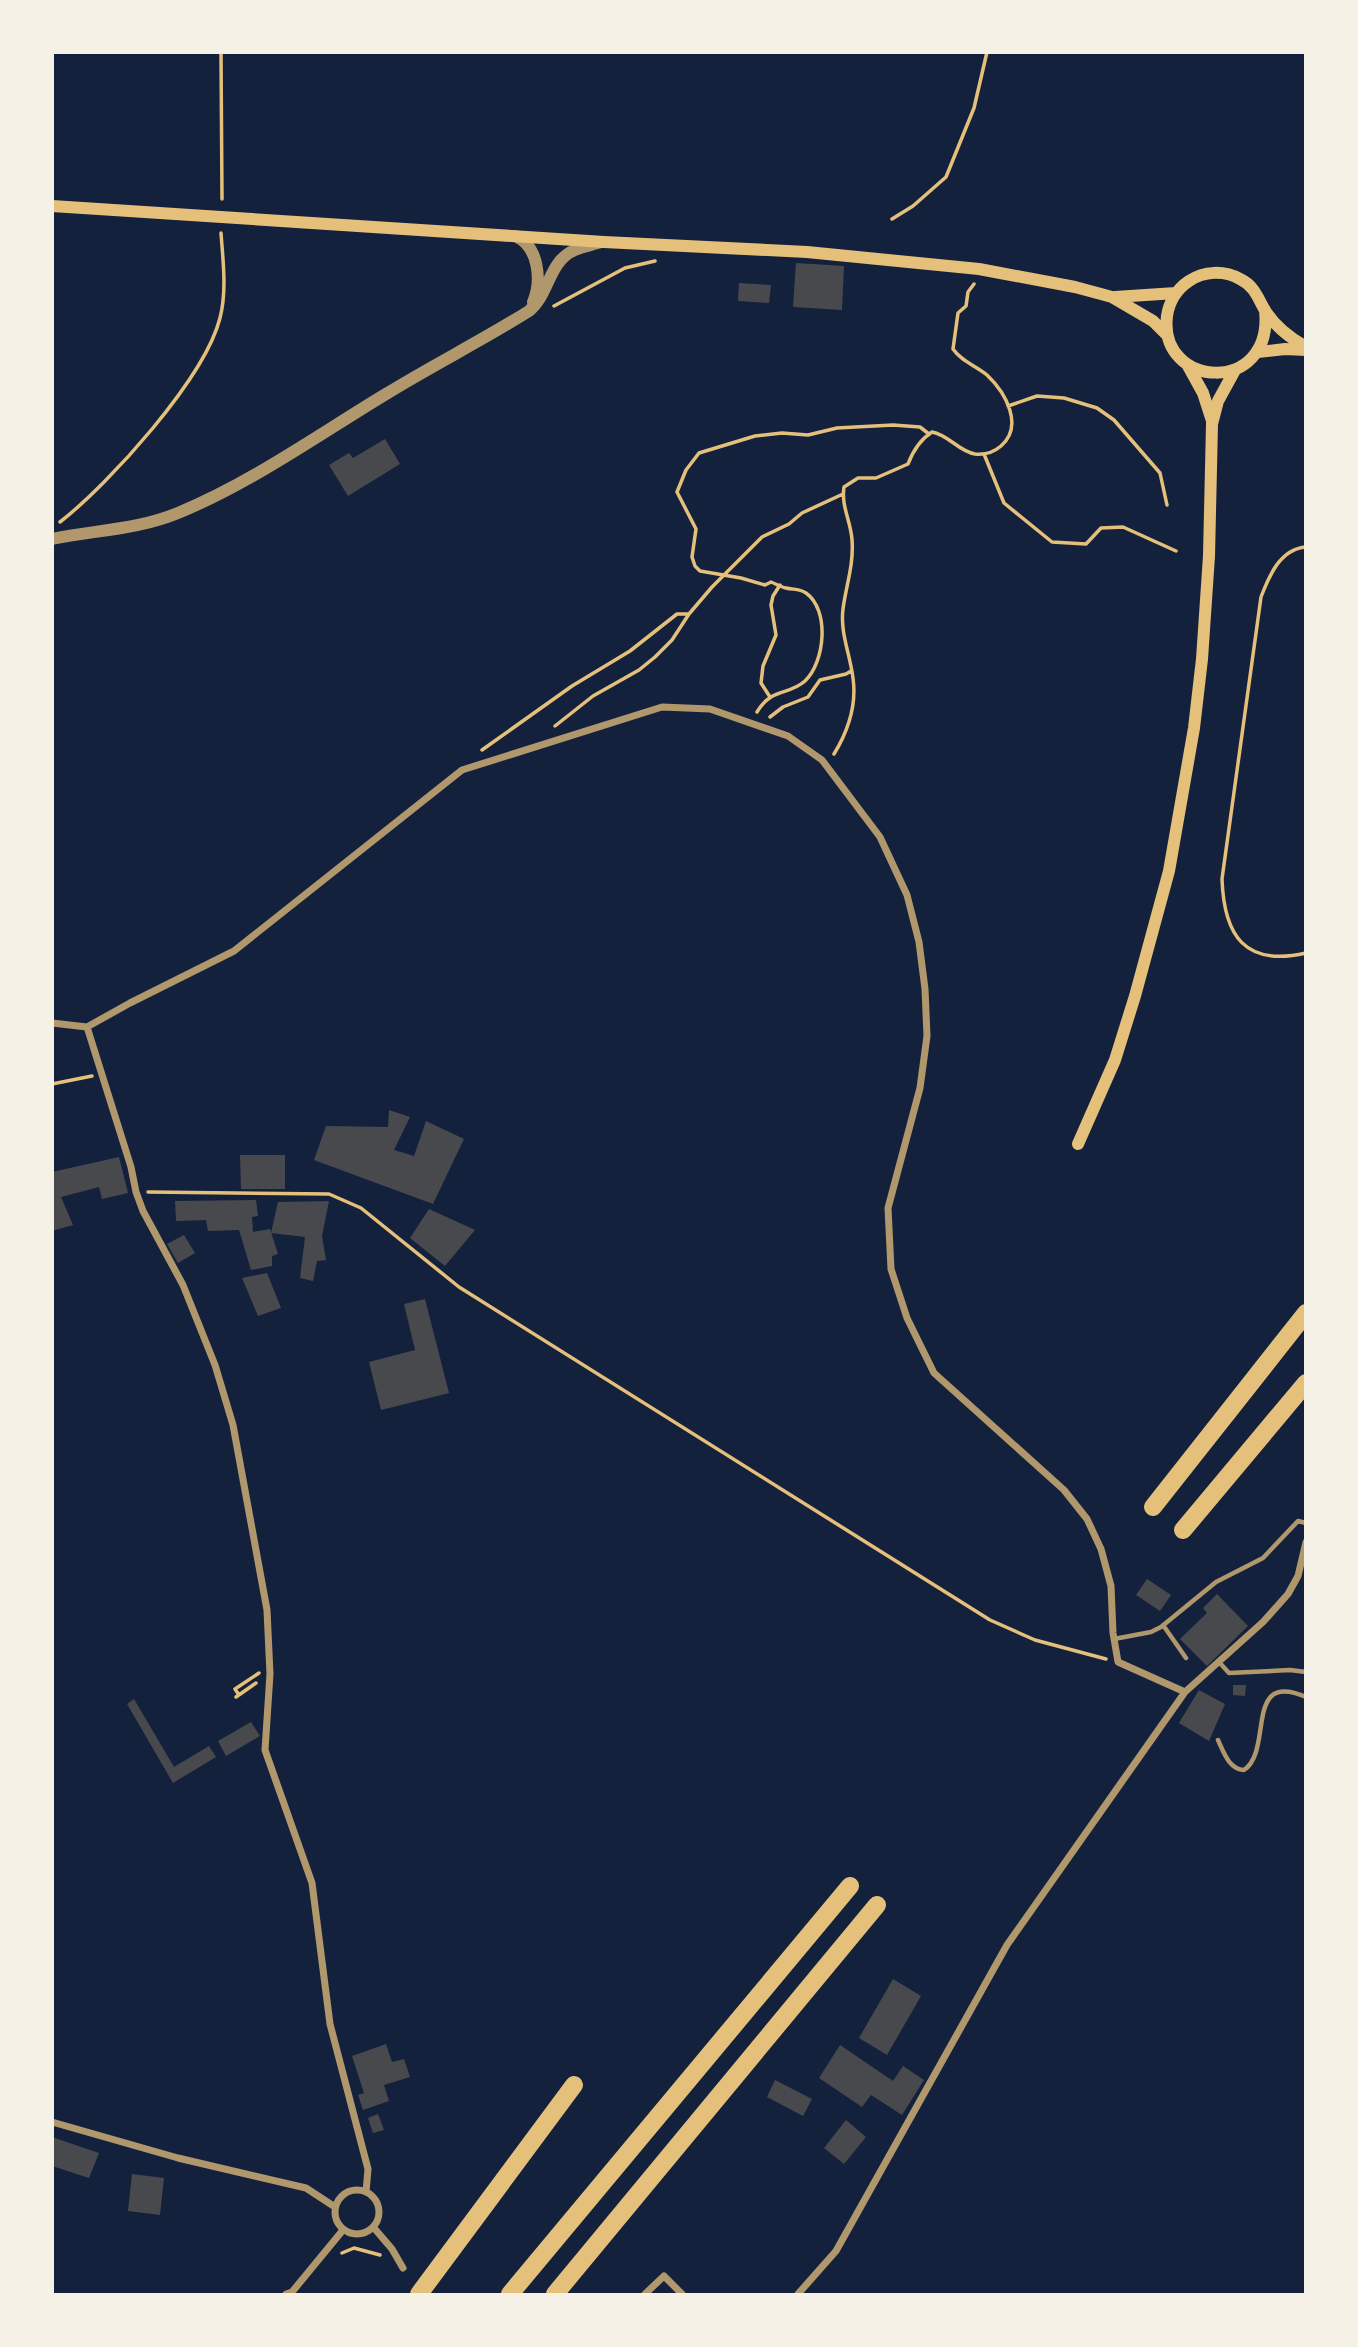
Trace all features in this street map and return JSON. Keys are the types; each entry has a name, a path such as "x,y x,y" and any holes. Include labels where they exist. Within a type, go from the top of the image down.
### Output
{"highway":[{"path":"1153,1507 1306,1313"},
{"path":"1183,1530 1306,1383"},
{"path":"510,2294 850,1886"},
{"path":"555,2294 877,1905"},
{"path":"419,2294 574,2085"}],"main road":[{"path":"52,206 604,242 807,252 979,270 1075,287 1112,297 1153,321 1168,336"},
{"path":"1187,364 1216,374 1235,370 1248,363 1258,352 1266,332 1265,310 1262,301 1249,285 1228,274 1203,274 1192,279 1176,293 1167,313 1168,336 1172,347 1187,364 1203,393 1212,424"},
{"path":"1112,297 1176,293"},
{"path":"1265,310 1292,340 1306,349"},
{"path":"1258,352 1306,349"},
{"path":"1078,1144 1115,1060 1169,871 1202,659 1209,556 1212,424 1218,401 1235,370"}],"street":[{"path":"515,236 526,243 533,255 538,276 534,301 521,316"},
{"path":"52,539 135,527 177,513 261,470 424,370 521,316 536,304 560,260 574,250 604,242"},
{"path":"52,1023 87,1027 234,951 462,770 662,708 710,709 788,736 826,764 880,837 907,895 919,942 927,1036 920,1088 888,1208 891,1269 907,1318 934,1373 1063,1490 1087,1519 1101,1549 1111,1586 1118,1662 1185,1692"},
{"path":"87,1027 131,1167 136,1192 143,1211 183,1285 225,1393 233,1425 267,1610 269,1670 265,1750 312,1883 330,2024 368,2169 366,2192"},
{"path":"799,2294 836,2251 1007,1945 1185,1692 1263,1622 1288,1594 1298,1576 1306,1542"},
{"path":"52,2122 178,2158 306,2188 335,2207"},
{"path":"346,2192 366,2192 379,2206 380,2213 374,2228 355,2235 343,2230 335,2220 337,2201 346,2192"},
{"path":"374,2228 403,2267"},
{"path":"286,2294 292,2292 343,2230"},
{"path":"645,2294 664,2276 682,2294"}],"lane":[{"path":"1114,1639 1151,1632 1163,1625 1216,1583 1263,1558 1298,1521 1306,1523"},
{"path":"1163,1625 1186,1658"},
{"path":"1219,1662 1230,1673 1290,1670 1306,1672"},
{"path":"1219,1740 1228,1761 1236,1769 1244,1770 1253,1762 1263,1710 1268,1701 1284,1690 1306,1697"}],"path":[{"path":"221,52 222,199"},
{"path":"892,219 913,206 946,177 974,108 987,52"},
{"path":"52,527 93,493 125,458 178,395 206,352 220,320 224,294 221,233"},
{"path":"826,764 845,736 855,693 843,630 843,609 851,570 852,537 842,500 844,487 858,478 876,478 908,464 912,453 932,432 944,434 962,449 974,454 998,450 1010,438 1013,422 1008,406 996,386 985,374 959,359 953,349 958,313 966,306 968,292 974,284 983,284"},
{"path":"1008,406 1037,396 1064,398 1097,408 1114,420 1160,473 1167,505"},
{"path":"751,723 764,700 804,682 814,670 822,649 820,619 813,600 798,589 700,571 695,566 692,557 696,529 677,492 686,470 699,453 755,436 782,433 808,435 837,428 912,426 920,427 929,434"},
{"path":"984,454 1004,503 1052,542 1086,544 1101,528 1123,527 1176,551"},
{"path":"555,741 554,727 607,686 639,670 672,640 689,614 762,537 789,524 802,513 843,494"},
{"path":"1306,547 1291,551 1281,559 1270,573 1261,597 1222,879 1223,902 1228,923 1238,939 1252,950 1268,957 1289,957 1306,953"},
{"path":"770,697 761,683 763,666 776,635 771,605 780,585"},
{"path":"468,768 491,742 572,686 630,651 677,614 689,614"},
{"path":"763,727 774,712 808,697 820,680 852,670"},
{"path":"52,1084 102,1074"},
{"path":"136,1192 329,1194 361,1208 459,1287 990,1620 1035,1640 1118,1662"},
{"path":"237,1696 235,1689 269,1670"},
{"path":"335,2260 343,2252 354,2248 379,2254 403,2267"}],"building":[{"path":"796,263 844,266 842,310 793,307"},
{"path":"739,283 771,285 769,303 738,301"},
{"path":"385,439 400,464 348,496 329,465 349,453 353,458"},
{"path":"389,1110 410,1117 394,1150 414,1156 426,1121 464,1139 433,1204 314,1160 326,1126 388,1127"},
{"path":"240,1155 285,1155 285,1189 241,1189"},
{"path":"119,1157 128,1193 102,1199 99,1187 61,1197 73,1225 52,1231 52,1172"},
{"path":"256,1200 258,1216 252,1217 253,1232 270,1229 278,1254 272,1256 272,1266 251,1270 239,1230 208,1231 206,1220 176,1221 175,1201"},
{"path":"329,1201 322,1236 326,1260 317,1261 313,1281 300,1278 305,1237 271,1233 278,1202"},
{"path":"429,1209 475,1230 445,1266 410,1238"},
{"path":"184,1235 195,1253 178,1263 167,1244"},
{"path":"267,1273 281,1308 258,1316 242,1278"},
{"path":"425,1299 449,1393 381,1410 369,1362 415,1350 404,1304"},
{"path":"1147,1579 1171,1595 1160,1611 1136,1595"},
{"path":"1217,1594 1248,1626 1207,1666 1180,1639 1207,1613 1203,1608"},
{"path":"1233,1685 1246,1685 1245,1696 1233,1695"},
{"path":"1199,1690 1225,1704 1209,1741 1179,1723"},
{"path":"134,1699 174,1767 209,1746 216,1757 173,1783 127,1704"},
{"path":"251,1722 260,1736 226,1756 218,1741"},
{"path":"893,1979 921,1996 887,2055 859,2038"},
{"path":"386,2044 392,2062 404,2059 410,2077 384,2085 389,2101 363,2110 358,2095 364,2093 352,2056"},
{"path":"840,2045 893,2081 903,2066 924,2080 902,2115 871,2095 862,2107 819,2078"},
{"path":"775,2080 812,2099 803,2116 767,2097"},
{"path":"378,2114 384,2130 373,2133 368,2118"},
{"path":"846,2120 866,2137 844,2164 824,2148"},
{"path":"52,2137 99,2153 89,2178 52,2166"},
{"path":"132,2174 164,2178 160,2215 128,2211"}]}
